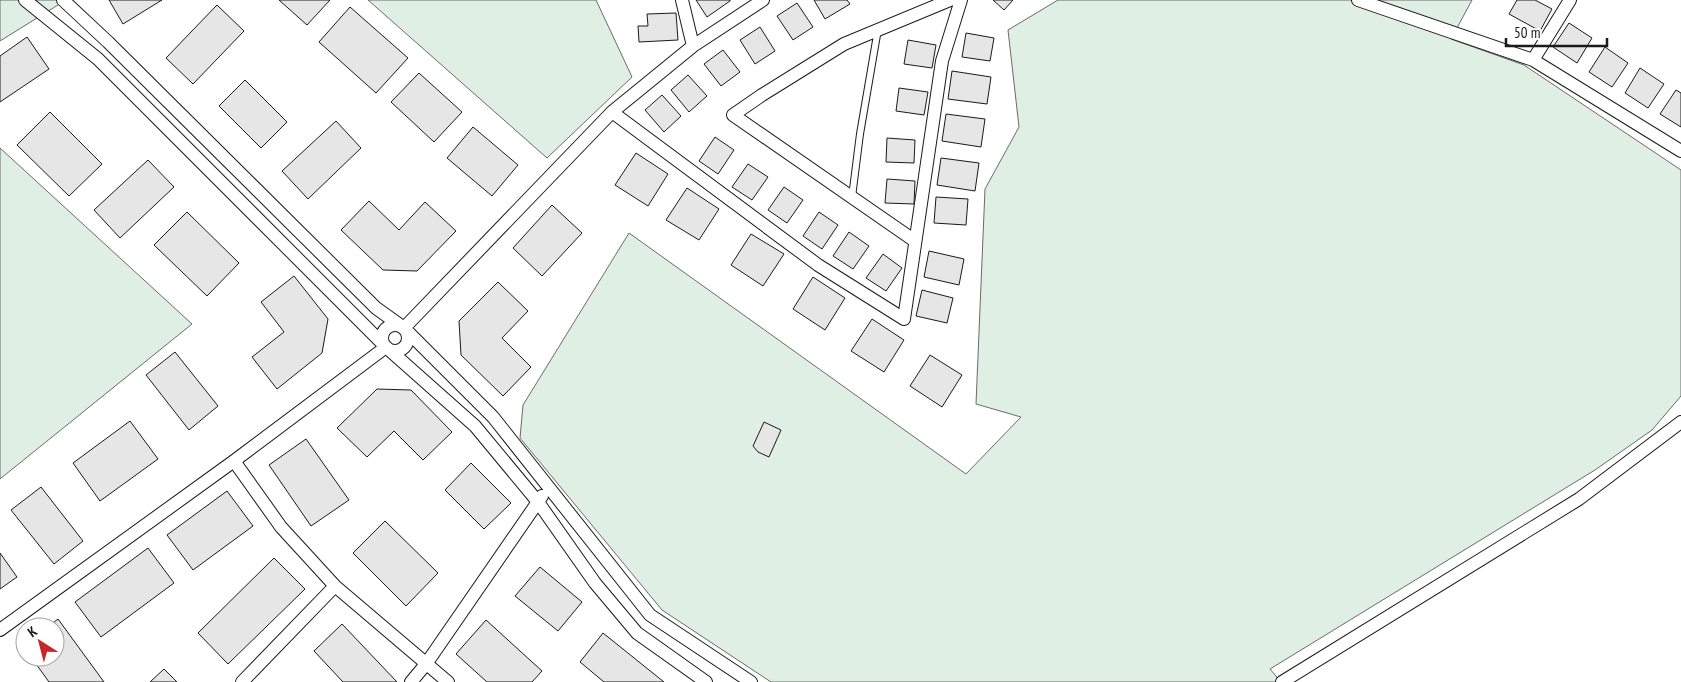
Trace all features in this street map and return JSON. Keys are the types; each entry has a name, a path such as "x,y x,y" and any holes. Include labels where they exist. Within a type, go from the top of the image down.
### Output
{"street":[{"path":"26,0 98,59 386,347 474,426 538,502 595,582 637,633 706,682"},
{"path":"63,0 108,42 376,308 404,328 493,417 650,615 751,682"},
{"path":"682,0 693,46"},
{"path":"404,328 612,112 693,46 763,0"},
{"path":"915,241 733,115 762,94 844,44 950,0"},
{"path":"612,112 818,265 904,320 942,61 961,0"},
{"path":"1358,0 1533,60 1681,151"},
{"path":"1533,60 1570,0"},
{"path":"396,324 404,328 409,338 406,345 396,351 386,347 383,343 383,334 388,327 396,324"},
{"path":"0,630 234,461 386,347"},
{"path":"1282,682 1579,499 1681,422"},
{"path":"234,461 281,527 335,586 448,682"},
{"path":"411,682 426,664 549,488"},
{"path":"242,682 335,586"}],"lane":[{"path":"852,198 860,134 878,29"}],"green space":[{"path":"0,0 66,0 0,41"},
{"path":"368,0 596,0 632,77 547,158"},
{"path":"1058,0 1472,0 1451,39 1524,65 1681,170 1681,396 1652,430 1595,470 1270,669 1281,682 771,682 662,610 520,438 523,405 629,233 966,474 1021,417 976,404 985,189 1019,127 1008,30"},
{"path":"0,148 192,324 0,479"}],"building":[{"path":"109,0 162,0 123,24"},
{"path":"279,0 330,0 307,25"},
{"path":"696,0 730,0 730,1 707,17"},
{"path":"814,0 847,0 850,4 825,19"},
{"path":"993,0 1013,0 1004,10"},
{"path":"1517,0 1535,0 1552,9 1540,31 1509,14"},
{"path":"797,3 813,27 793,40 777,16"},
{"path":"217,5 244,31 193,84 166,58"},
{"path":"350,7 408,58 376,93 319,42"},
{"path":"676,13 678,40 639,42 638,26 648,26 647,14"},
{"path":"1569,23 1592,38 1577,63 1553,47"},
{"path":"760,27 775,51 755,64 740,40"},
{"path":"966,33 994,38 990,61 962,57"},
{"path":"27,37 49,69 0,102 0,56"},
{"path":"908,40 936,45 932,68 904,64"},
{"path":"1605,47 1628,63 1612,87 1589,72"},
{"path":"723,50 740,72 721,86 704,64"},
{"path":"1640,68 1664,84 1648,108 1625,93"},
{"path":"952,71 991,77 987,104 948,99"},
{"path":"419,73 462,112 434,142 391,102"},
{"path":"688,75 707,96 689,112 671,90"},
{"path":"245,80 287,122 261,148 219,106"},
{"path":"899,88 928,92 924,115 896,111"},
{"path":"1676,90 1681,93 1681,127 1660,114"},
{"path":"662,95 681,116 664,132 645,110"},
{"path":"50,112 102,164 69,196 17,145"},
{"path":"946,114 985,119 981,147 942,141"},
{"path":"336,121 361,148 308,199 282,171"},
{"path":"473,127 518,165 492,196 447,158"},
{"path":"715,137 734,150 718,174 699,161"},
{"path":"887,138 915,140 914,163 886,162"},
{"path":"636,153 668,174 648,206 615,185"},
{"path":"941,158 979,163 975,191 937,185"},
{"path":"148,160 174,187 120,238 94,210"},
{"path":"748,164 768,177 752,200 732,187"},
{"path":"887,179 915,181 914,204 885,203"},
{"path":"784,187 803,200 787,223 768,210"},
{"path":"687,188 719,209 699,240 666,220"},
{"path":"936,197 968,199 966,225 934,223"},
{"path":"369,201 399,230 425,202 456,231 417,271 383,270 341,230"},
{"path":"552,205 582,233 542,276 513,248"},
{"path":"187,212 239,263 207,296 154,245"},
{"path":"819,212 838,225 822,249 803,236"},
{"path":"849,232 869,246 853,269 833,256"},
{"path":"751,234 784,254 763,286 731,265"},
{"path":"929,251 964,259 959,285 924,277"},
{"path":"883,254 902,268 886,291 866,278"},
{"path":"294,276 328,319 322,353 277,389 252,357 284,332 261,302"},
{"path":"813,277 845,298 825,330 793,309"},
{"path":"498,282 528,311 502,338 531,367 503,396 461,355 459,321"},
{"path":"922,290 953,298 947,323 916,316"},
{"path":"872,319 904,340 884,372 851,351"},
{"path":"175,352 218,406 189,430 146,375"},
{"path":"930,355 962,375 942,407 910,386"},
{"path":"377,389 411,390 452,432 423,460 394,431 367,457 337,428"},
{"path":"130,421 158,459 100,501 73,463"},
{"path":"764,422 781,430 769,457 758,452 753,446"},
{"path":"306,439 349,500 311,526 269,465"},
{"path":"471,463 511,503 484,529 445,490"},
{"path":"41,487 83,541 54,564 11,510"},
{"path":"227,491 253,526 193,570 167,535"},
{"path":"385,521 438,573 406,606 353,553"},
{"path":"148,548 174,583 101,637 75,602"},
{"path":"0,553 17,577 0,589"},
{"path":"274,558 305,589 228,664 198,633"},
{"path":"540,567 582,602 558,631 515,596"},
{"path":"486,620 542,671 532,682 487,682 456,654"},
{"path":"342,624 397,682 343,682 314,651"},
{"path":"65,629 104,682 49,682 38,667 65,667"},
{"path":"603,633 664,682 604,682 580,662"},
{"path":"164,669 177,682 150,682"}]}
